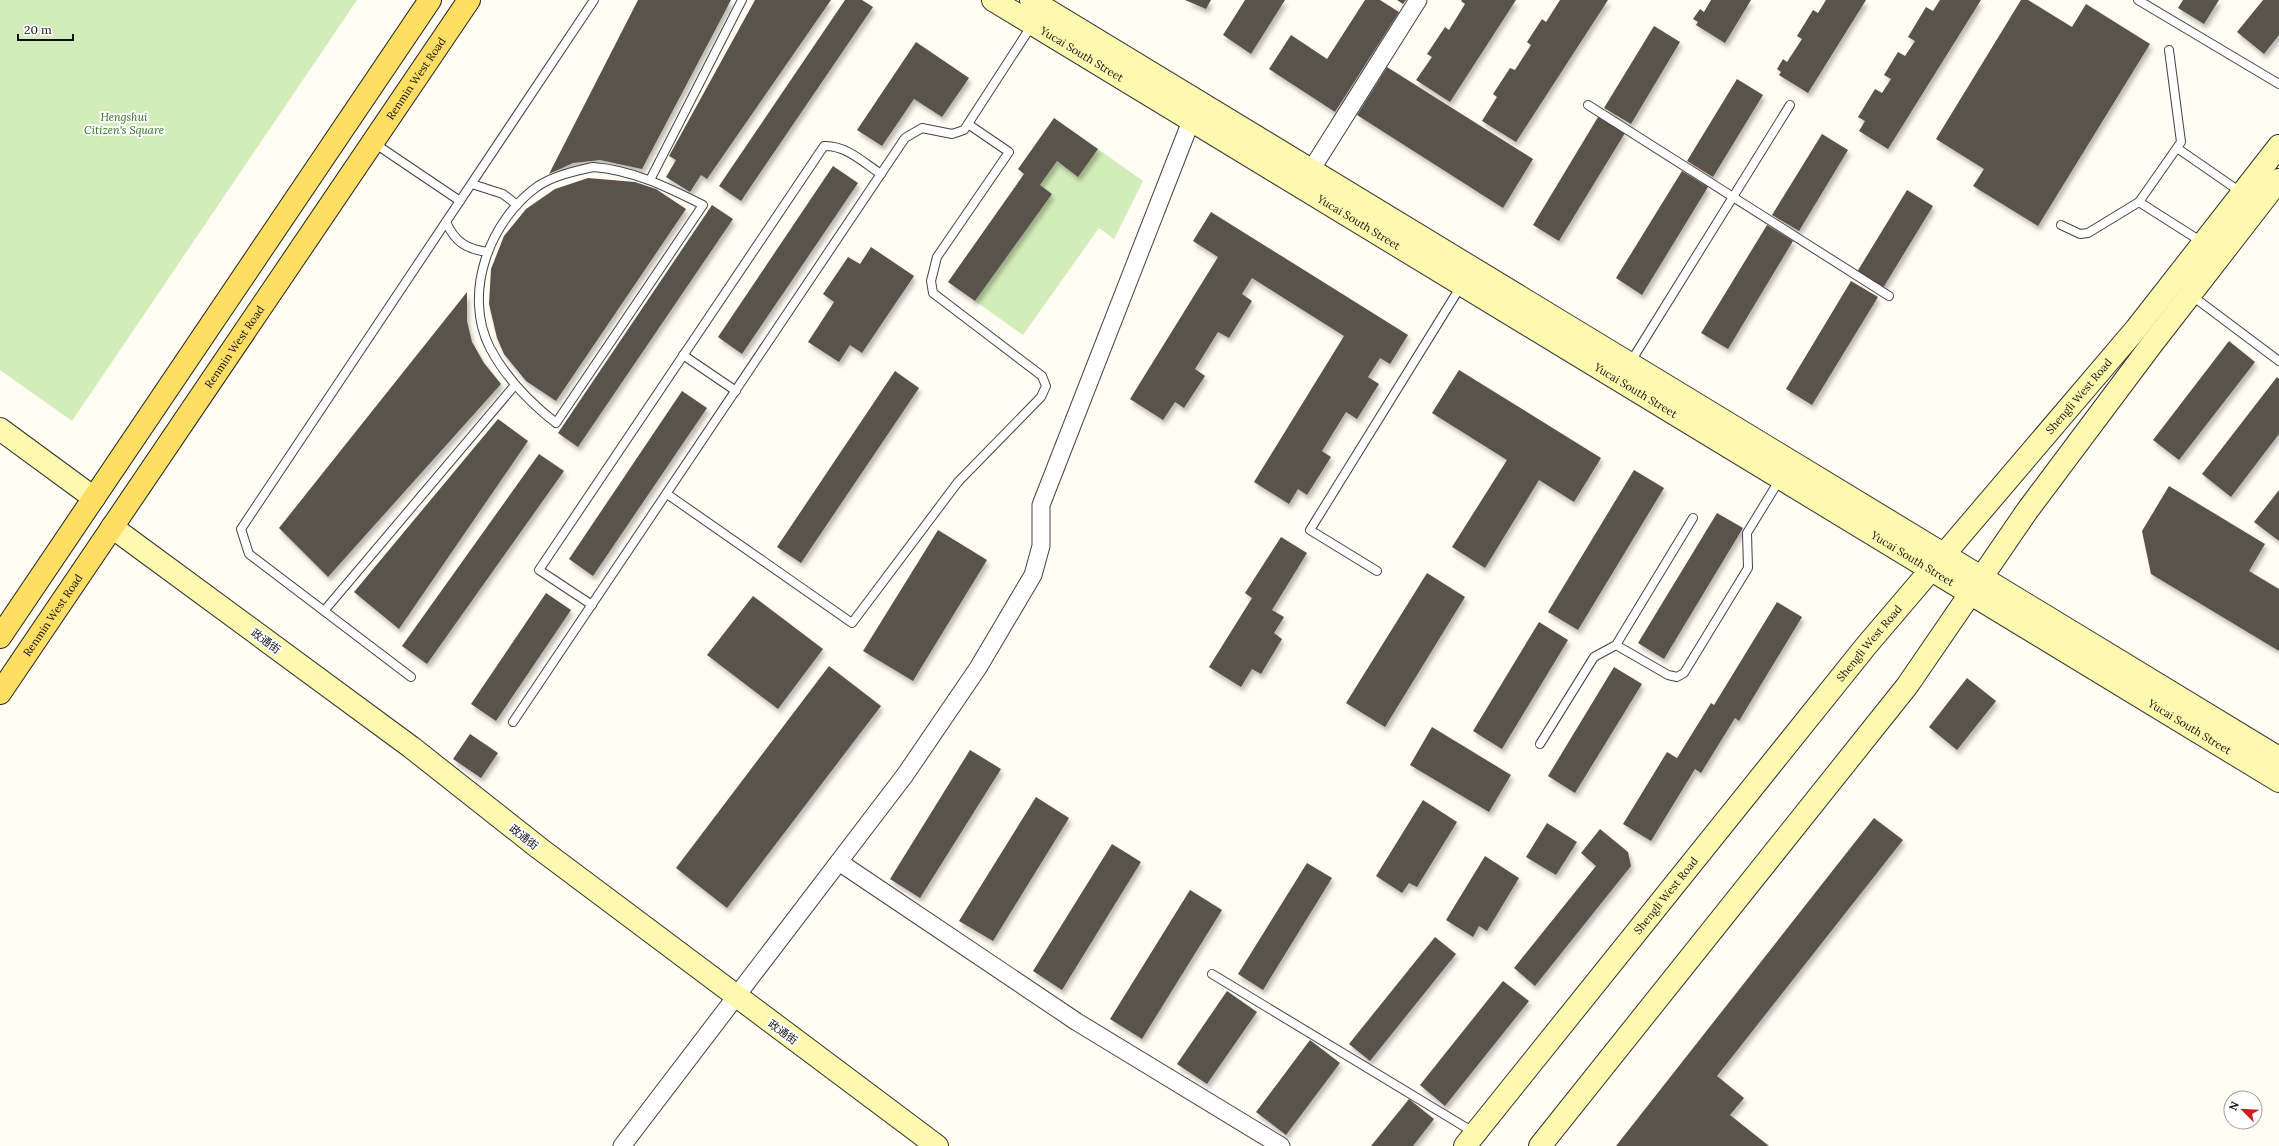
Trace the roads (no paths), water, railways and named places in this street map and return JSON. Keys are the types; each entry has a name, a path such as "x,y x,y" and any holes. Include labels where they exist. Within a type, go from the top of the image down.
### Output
{"main road":[{"path":"0,637 430,0"},
{"name":"Renmin West Road","path":"0,693 469,0"},
{"name":"Yucai South Street","path":"993,0 1781,478 1937,562 2279,758"},
{"name":"Yucai South Street","path":"1031,0 1630,364 1937,562"},
{"name":"Shengli West Road","path":"1470,1140 1866,646 2136,329 2279,146"},
{"path":"1540,1146 1907,686 2027,510 2190,294 2279,180"},
{"path":"0,429 94,498"},
{"name":"政通街","path":"112,527 411,747 539,848 937,1146"},
{"name":"Yucai South Street","path":"1976,585 2279,781"}],"street":[{"path":"1310,170 1418,0"},
{"path":"622,1146 905,776 974,675 1033,575 1041,546 1041,505 1191,121"},
{"path":"839,862 1077,1022 1281,1146"}],"lane":[{"path":"411,676 249,554 241,529 594,0"},
{"path":"650,180 742,0"},
{"path":"2138,0 2279,84"},
{"path":"513,722 906,138 922,128 952,134 964,130 1033,24"},
{"path":"2061,225 2080,234 2088,233 2139,202 2181,142 2169,50"},
{"path":"1588,105 1889,296"},
{"path":"1630,364 1790,105"},
{"path":"667,494 852,623 958,482 1041,397 1046,386 1042,376 933,293 931,280 937,257 1009,152 968,124"},
{"path":"373,142 460,200"},
{"path":"592,605 539,570 683,355 824,146 833,146 842,149 882,174"},
{"path":"2177,148 2242,193"},
{"path":"593,168 615,169 650,180 703,205 556,423 530,403 515,385 490,348 482,323 479,290 483,267 500,226 517,205 540,185 571,172 593,168"},
{"path":"472,184 503,194 517,205"},
{"path":"2139,202 2203,243"},
{"path":"446,222 452,236 462,244 476,250 488,252"},
{"path":"1376,571 1310,530 1462,285"},
{"path":"2190,294 2279,361"},
{"path":"683,355 736,391"},
{"path":"324,611 515,385"},
{"path":"1616,645 1668,675 1677,677 1684,673 1748,568 1747,533 1781,478"},
{"path":"1540,744 1594,657 1616,645 1693,518"},
{"path":"1212,974 1470,1140"}],"park label":[{"name":"Hengshui Citizen's Square","path":"124,123"}]}
